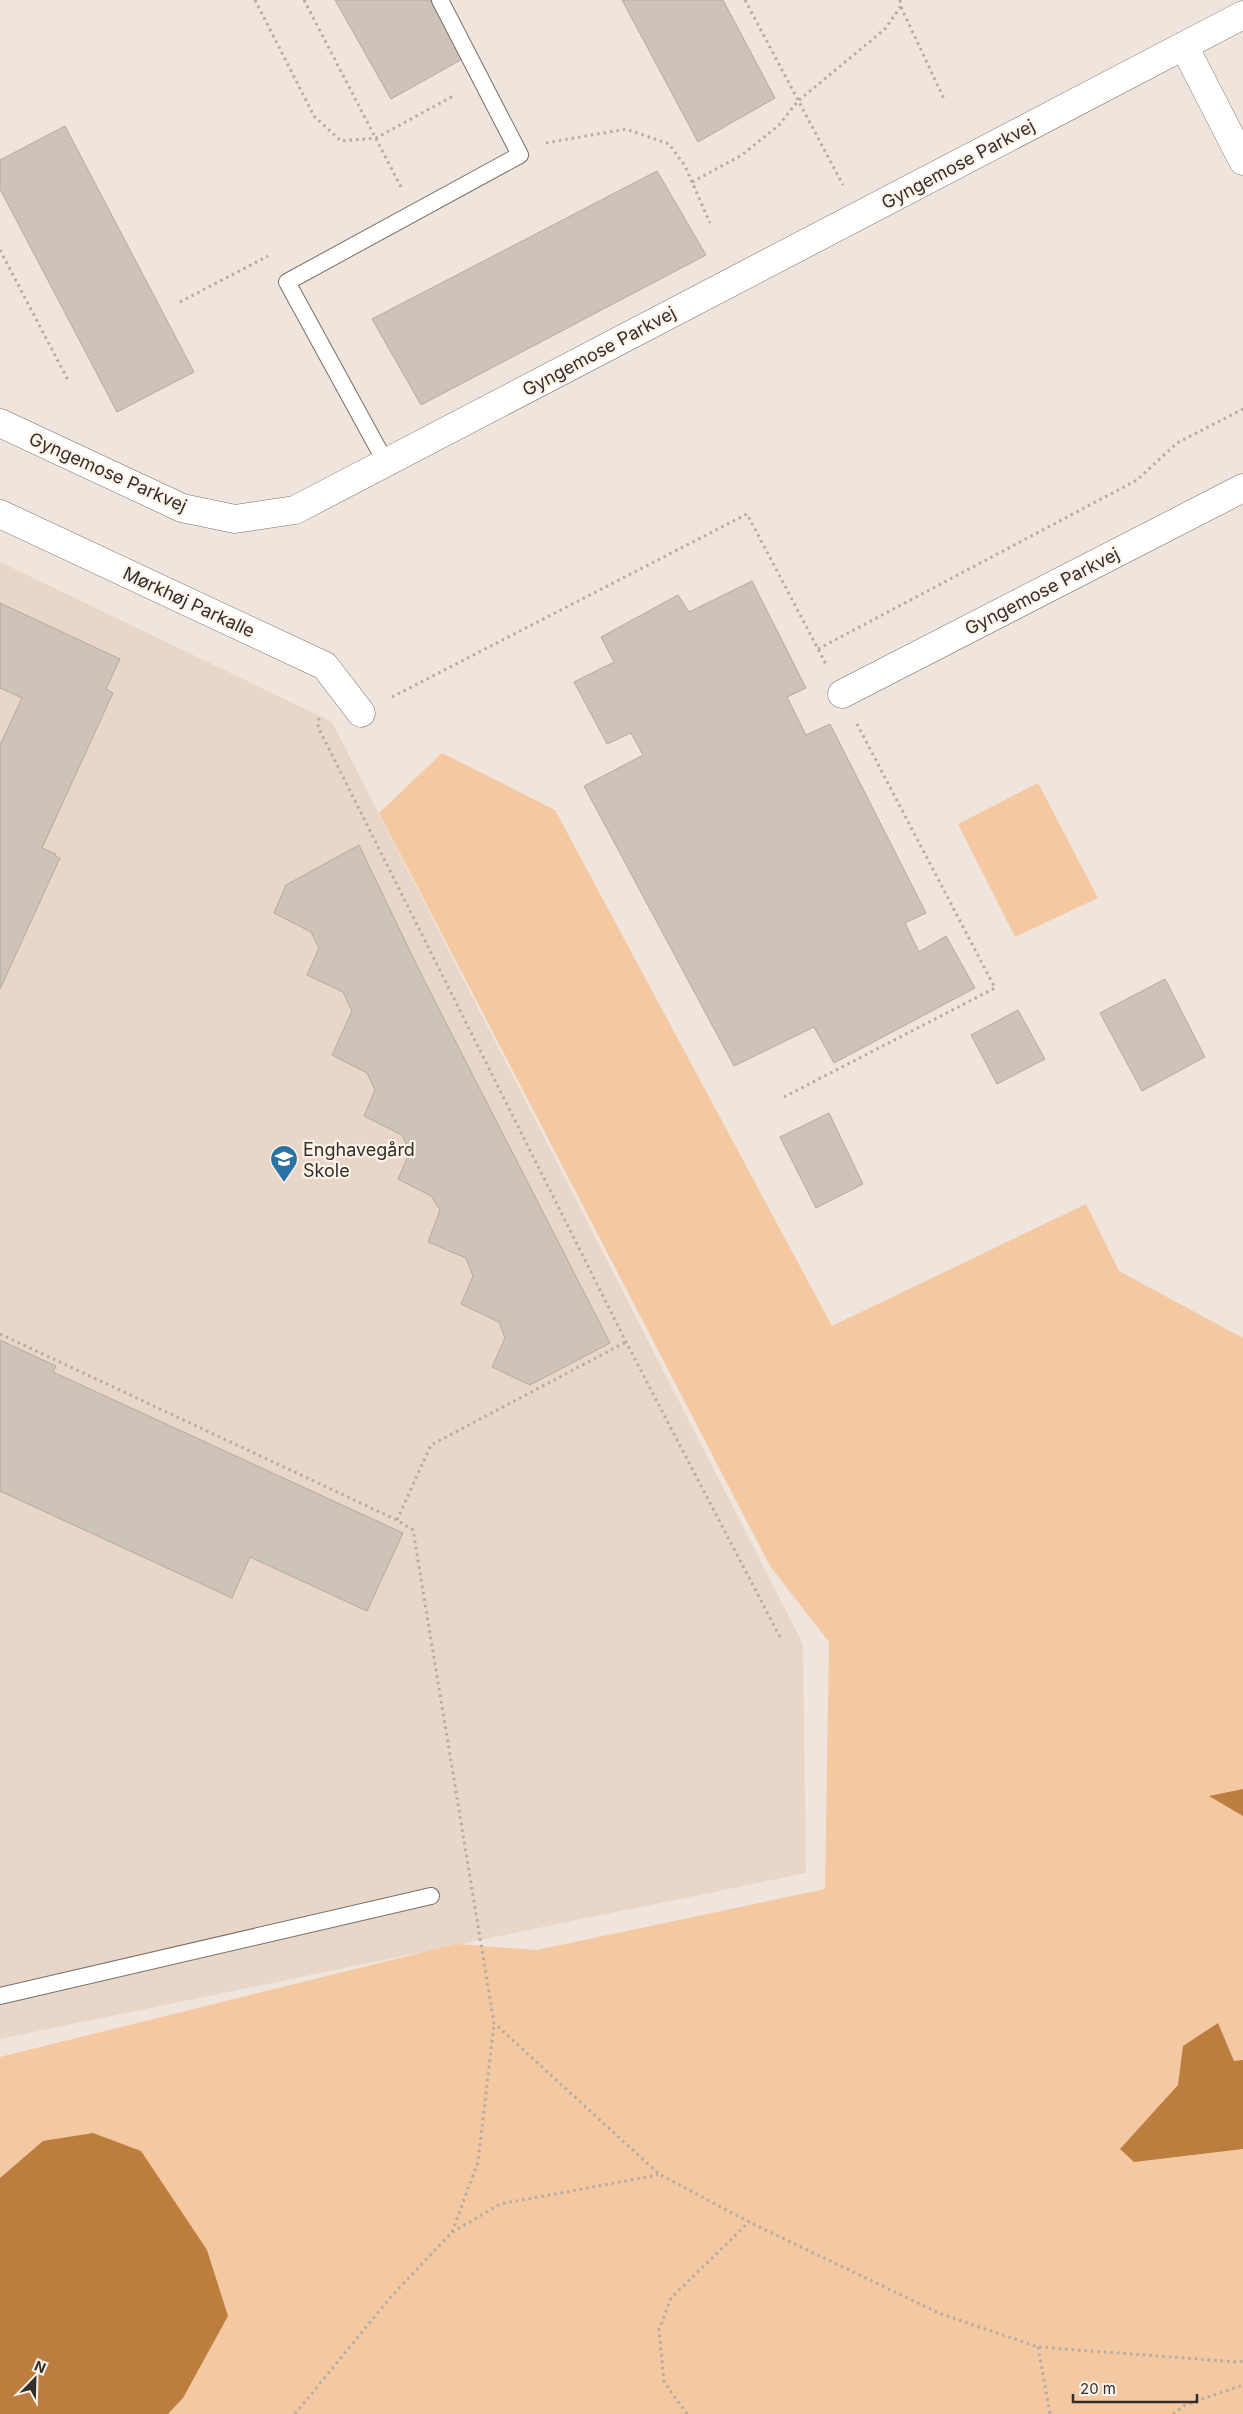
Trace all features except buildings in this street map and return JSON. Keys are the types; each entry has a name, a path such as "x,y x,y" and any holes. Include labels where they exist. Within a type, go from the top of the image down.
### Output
{"street":[{"name":"Gyngemose Parkvej","path":"0,423 182,508 235,519 295,510 1243,15"},
{"path":"1184,46 1243,161"},
{"name":"Gyngemose Parkvej","path":"842,694 1243,488"},
{"name":"Mørkhøj Parkalle","path":"0,514 325,666 361,713"}],"lane":[{"path":"386,463 287,282 520,155 440,0"},
{"path":"0,1996 431,1896"}],"path":[{"path":"256,0 314,116 341,141 376,138 482,80"},
{"path":"304,0 414,212"},
{"path":"745,0 830,159"},
{"path":"900,0 901,6 944,99"},
{"path":"692,182 742,155 779,125 798,101 885,29 901,6"},
{"path":"520,155 549,142 626,129 669,144 685,166 710,223"},
{"path":"0,250 69,382"},
{"path":"180,302 271,254 287,282"},
{"path":"818,649 1137,480 1176,443 1243,409"},
{"path":"361,713 747,514 995,988 784,1097"},
{"path":"325,666 318,727 626,1342 780,1637"},
{"path":"0,1334 397,1520 413,1530 494,2023 478,2162 451,2234"},
{"path":"397,1520 431,1445 626,1342"},
{"path":"494,2023 659,2174 749,2222 941,2314 1038,2347 1243,2361"},
{"path":"295,2414 389,2299 451,2234 500,2204 659,2174"},
{"path":"687,2414 664,2382 658,2330 671,2298 749,2222"},
{"path":"1038,2347 1050,2414"},
{"path":"1173,2414 1185,2404 1243,2385"}],"shaded area":[{"name":"Enghavegård Skole","path":"0,562 332,722 803,1644 806,1873 0,2039"},
{"path":"442,753 555,810 832,1326 1086,1204 1119,1271 1243,1338 1243,2414 0,2414 0,2057 456,1944 537,1950 825,1889 829,1642 770,1566 379,813"},
{"path":"1038,783 1098,898 1015,937 958,824"},
{"path":"1243,1789 1243,1816 1209,1796"},
{"path":"1218,2023 1234,2061 1243,2060 1243,2149 1134,2162 1120,2149 1178,2085 1183,2046"},
{"path":"93,2133 141,2151 207,2250 228,2316 183,2398 168,2414 0,2414 0,2178 43,2141"}],"place":[{"name":"Enghavegård Skole","path":"284,1183"}]}
